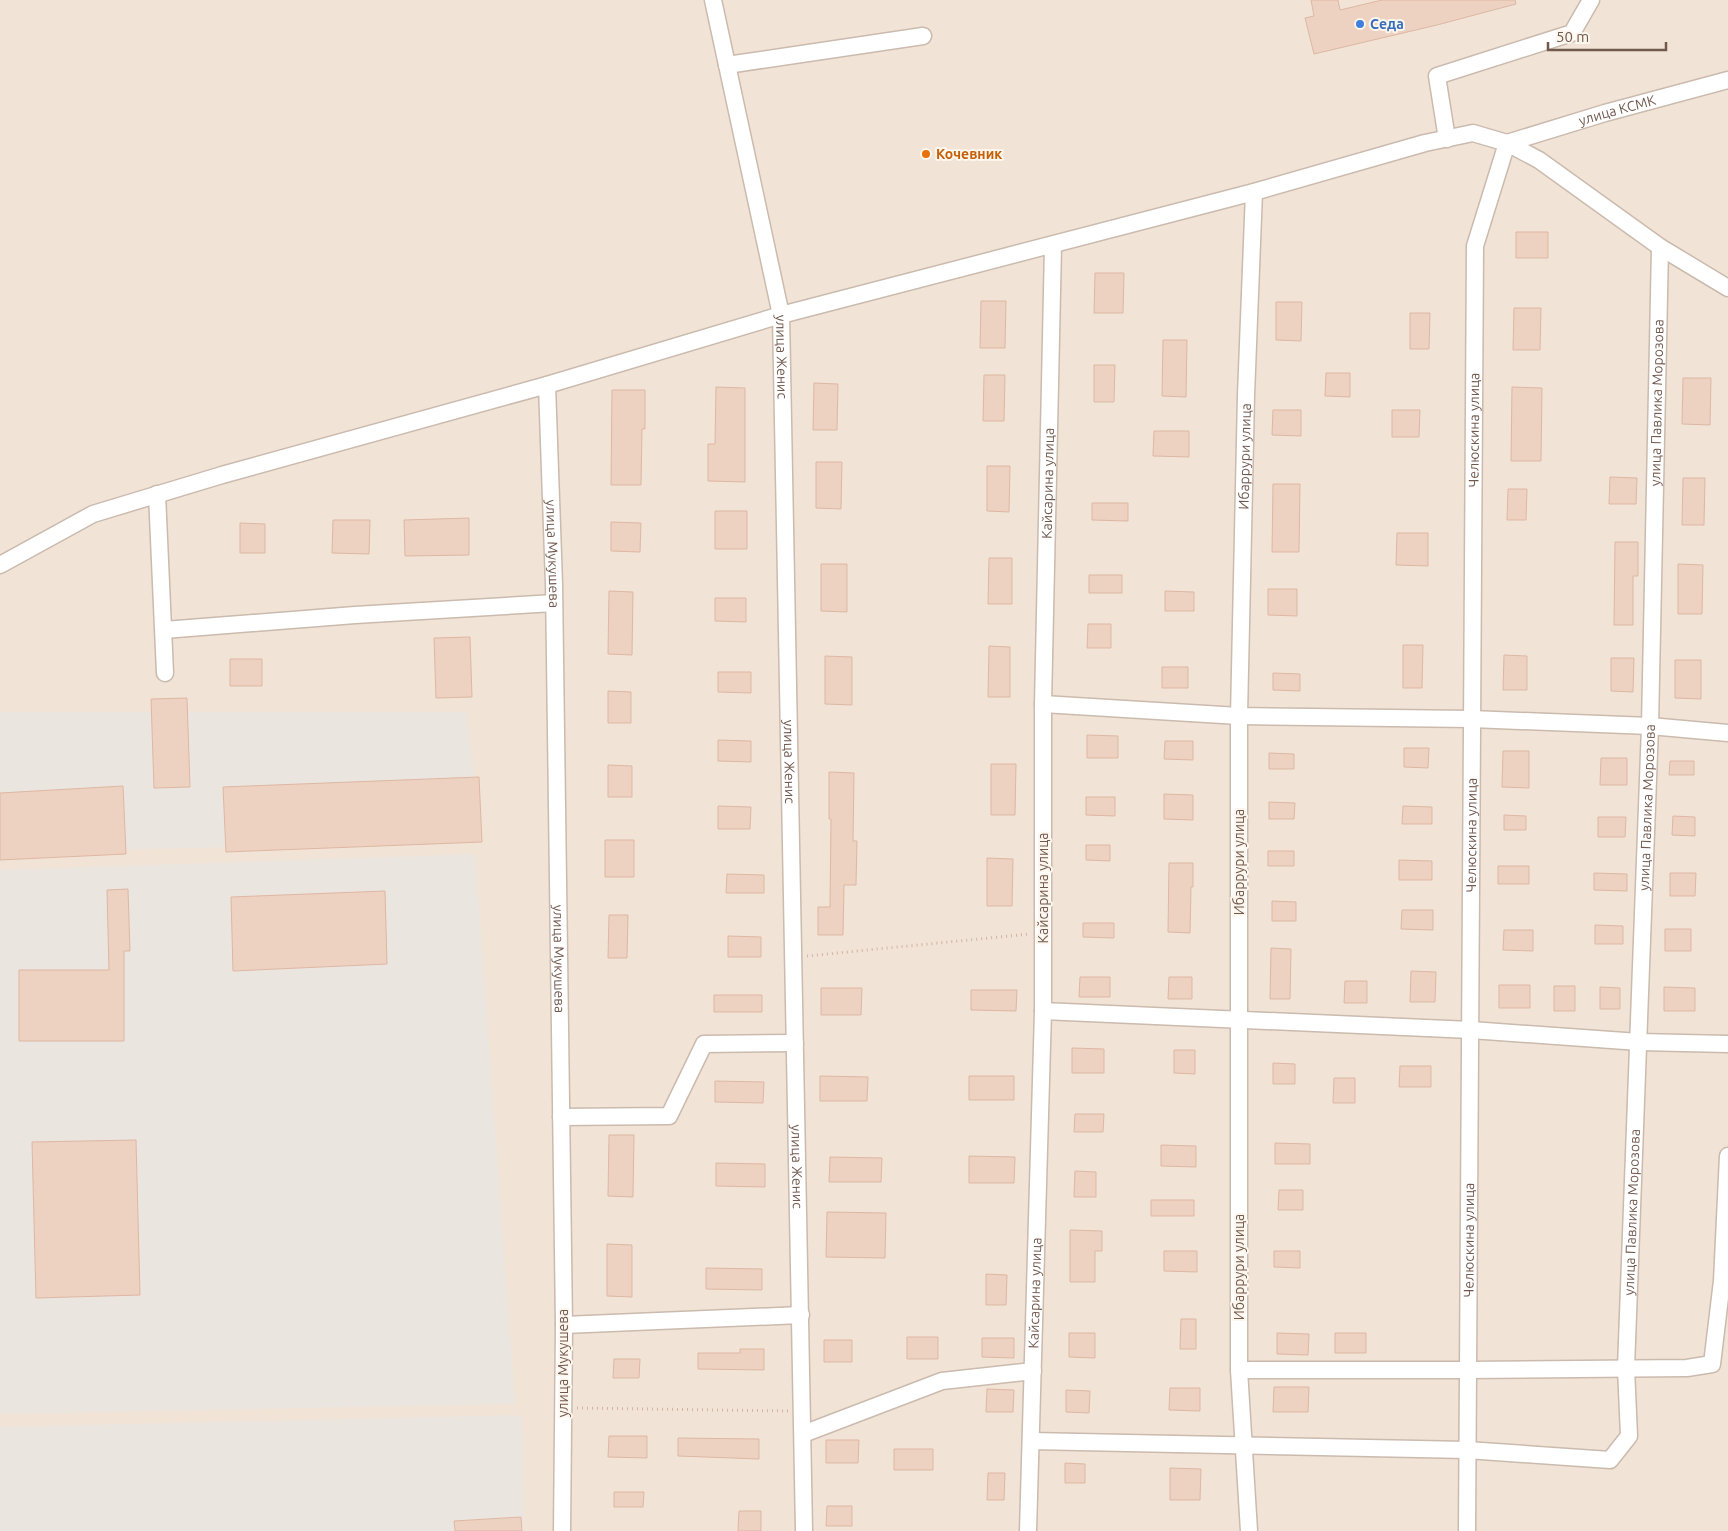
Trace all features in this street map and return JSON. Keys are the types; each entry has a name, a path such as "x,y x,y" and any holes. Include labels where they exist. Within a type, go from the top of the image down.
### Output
{"street":[{"name":"улица Женис","path":"713,0 781,315 804,1531"},
{"path":"1447,139 1437,76 1572,33 1591,0"},
{"path":"727,66 923,36"},
{"name":"улица КСМК","path":"1507,143 1605,113 1728,80"},
{"path":"0,565 93,514 158,494 547,385 781,315 1053,246 1254,192 1425,143 1473,134 1507,143 1538,160 1660,247 1728,288"},
{"name":"Челюскина улица","path":"1467,1531 1475,246 1507,143"},
{"name":"Ибаррури улица","path":"1249,1531 1239,1370 1239,716 1246,395 1254,192"},
{"name":"Кайсарина улица","path":"1028,1531 1043,1011 1043,704 1053,246"},
{"name":"улица Павлика Морозова","path":"1467,1450 1610,1460 1629,1436 1626,1368 1650,726 1660,247"},
{"name":"улица Мукушева","path":"547,385 554,603 564,1325 562,1531"},
{"path":"158,494 165,673"},
{"path":"164,630 355,615 554,603"},
{"path":"1043,704 1239,716 1471,719 1650,726 1728,733"},
{"path":"1043,1011 1471,1030 1639,1042 1728,1044"},
{"path":"561,1117 669,1116 704,1044 795,1043"},
{"path":"1239,1370 1687,1368 1712,1364 1722,1281 1728,1156"},
{"path":"564,1325 801,1315"},
{"path":"803,1434 942,1381 1033,1371"},
{"path":"1031,1441 1467,1450"}],"path":[{"path":"794,958 1043,932"},
{"path":"564,1408 802,1412"}],"shaded area":[{"path":"0,0 1728,0 1728,1531 0,1531"},
{"path":"0,712 466,712 482,842 0,852"},
{"path":"475,854 515,1404 0,1414 0,870"},
{"path":"522,1415 524,1531 0,1531 0,1427"}],"building":[{"path":"1311,0 1338,0 1340,10 1382,0 1515,0 1516,4 1314,54 1305,18 1314,16"},
{"path":"1516,232 1548,232 1548,258 1516,258"},
{"path":"1095,273 1124,273 1123,313 1094,313"},
{"path":"981,301 1006,301 1005,348 980,348"},
{"path":"1276,302 1302,302 1301,341 1276,340"},
{"path":"1514,308 1541,308 1540,350 1513,350"},
{"path":"1410,313 1430,313 1429,349 1410,349"},
{"path":"1163,340 1187,340 1186,397 1162,396"},
{"path":"1094,365 1115,365 1114,402 1094,402"},
{"path":"1326,373 1350,373 1350,397 1325,396"},
{"path":"984,375 1005,375 1004,421 983,421"},
{"path":"1683,378 1711,378 1710,425 1682,424"},
{"path":"814,383 838,384 837,430 813,430"},
{"path":"716,387 745,388 745,482 708,481 708,444 715,444"},
{"path":"1512,387 1542,388 1541,461 1511,461"},
{"path":"612,390 645,390 645,429 642,429 641,485 611,485"},
{"path":"1273,410 1301,410 1301,436 1272,435"},
{"path":"1392,410 1420,410 1419,437 1392,437"},
{"path":"1154,431 1189,431 1189,457 1153,456"},
{"path":"816,462 842,462 841,509 816,508"},
{"path":"987,466 1010,466 1009,512 987,511"},
{"path":"1610,477 1637,478 1636,504 1609,504"},
{"path":"1683,478 1705,478 1704,525 1682,525"},
{"path":"1273,484 1300,484 1299,552 1272,552"},
{"path":"1508,489 1527,489 1526,520 1507,520"},
{"path":"1092,503 1128,503 1128,521 1092,520"},
{"path":"715,511 747,511 747,549 715,549"},
{"path":"469,518 469,555 405,556 404,520"},
{"path":"333,520 370,520 369,554 332,553"},
{"path":"611,522 641,523 640,552 611,551"},
{"path":"240,523 265,524 265,553 240,553"},
{"path":"1397,533 1428,533 1428,566 1396,565"},
{"path":"1615,542 1638,542 1638,576 1633,576 1633,625 1614,625"},
{"path":"989,558 1012,558 1012,604 988,604"},
{"path":"821,564 847,564 847,612 821,611"},
{"path":"1678,564 1703,565 1702,614 1678,614"},
{"path":"1089,575 1122,575 1122,593 1089,593"},
{"path":"1268,589 1297,589 1297,616 1268,615"},
{"path":"609,591 633,592 632,655 608,654"},
{"path":"1165,591 1194,592 1194,611 1165,611"},
{"path":"715,598 746,598 746,622 715,621"},
{"path":"1088,624 1111,624 1111,648 1087,648"},
{"path":"470,637 472,697 436,698 434,638"},
{"path":"1403,645 1423,645 1422,688 1403,688"},
{"path":"989,646 1010,647 1010,697 988,697"},
{"path":"1504,655 1527,656 1527,690 1503,690"},
{"path":"825,656 852,657 852,705 825,704"},
{"path":"1611,658 1634,658 1633,692 1611,691"},
{"path":"230,659 262,659 262,686 230,686"},
{"path":"1675,660 1701,660 1701,699 1675,698"},
{"path":"1162,667 1188,667 1188,688 1162,688"},
{"path":"718,672 751,672 751,693 718,692"},
{"path":"1273,673 1300,674 1300,691 1273,690"},
{"path":"608,691 631,692 631,723 608,723"},
{"path":"187,698 190,787 154,788 151,699"},
{"path":"1087,735 1118,736 1118,758 1087,758"},
{"path":"718,740 751,741 751,762 718,761"},
{"path":"1165,741 1193,741 1193,760 1164,759"},
{"path":"1404,748 1429,748 1428,768 1404,767"},
{"path":"1503,751 1529,751 1529,788 1502,787"},
{"path":"1269,753 1294,754 1294,769 1269,769"},
{"path":"1601,758 1627,758 1627,785 1600,785"},
{"path":"1670,761 1694,761 1694,775 1669,775"},
{"path":"991,764 1016,764 1015,815 991,815"},
{"path":"608,765 632,766 632,797 608,797"},
{"path":"829,772 854,773 853,841 857,841 856,885 844,885 843,935 818,935 818,907 830,907 831,819 829,819"},
{"path":"479,777 482,842 226,852 223,787"},
{"path":"123,786 126,854 0,860 0,793"},
{"path":"1164,794 1193,795 1193,820 1164,819"},
{"path":"1086,797 1115,797 1115,816 1086,815"},
{"path":"1269,802 1295,803 1294,819 1269,819"},
{"path":"718,806 751,807 750,829 718,829"},
{"path":"1403,806 1432,807 1432,824 1402,824"},
{"path":"1504,815 1526,816 1526,830 1504,830"},
{"path":"1673,816 1695,817 1695,836 1672,835"},
{"path":"1598,817 1626,817 1625,837 1598,837"},
{"path":"605,840 634,840 634,877 605,877"},
{"path":"1086,845 1110,845 1110,861 1086,860"},
{"path":"1268,851 1294,851 1294,866 1268,866"},
{"path":"987,858 1013,859 1012,906 987,906"},
{"path":"1399,860 1432,861 1432,880 1399,880"},
{"path":"1169,863 1193,863 1190,933 1168,932"},
{"path":"1498,866 1529,866 1529,884 1498,884"},
{"path":"1594,873 1627,874 1627,891 1594,890"},
{"path":"1670,873 1696,873 1695,896 1670,896"},
{"path":"727,874 764,875 764,893 726,893"},
{"path":"128,889 130,951 124,951 124,1041 19,1041 19,970 109,970 107,890"},
{"path":"385,891 387,964 233,971 231,897"},
{"path":"1272,901 1296,902 1296,921 1272,921"},
{"path":"1402,910 1433,910 1433,930 1401,929"},
{"path":"609,915 628,915 627,958 608,958"},
{"path":"1083,923 1114,923 1114,938 1083,937"},
{"path":"1595,925 1623,926 1623,944 1595,944"},
{"path":"1665,929 1691,929 1691,951 1665,951"},
{"path":"1504,930 1533,930 1533,951 1503,950"},
{"path":"728,936 761,937 761,957 728,957"},
{"path":"1271,948 1291,949 1290,999 1270,999"},
{"path":"1411,971 1436,972 1435,1002 1410,1002"},
{"path":"1080,977 1110,977 1110,997 1079,997"},
{"path":"1169,977 1192,977 1192,999 1168,999"},
{"path":"1345,981 1367,981 1367,1003 1344,1003"},
{"path":"1499,985 1530,985 1530,1008 1499,1008"},
{"path":"1554,986 1575,986 1575,1011 1554,1011"},
{"path":"1600,987 1620,988 1620,1009 1600,1009"},
{"path":"1664,987 1695,988 1695,1011 1664,1011"},
{"path":"821,988 862,988 861,1015 821,1015"},
{"path":"971,990 1017,990 1016,1011 971,1010"},
{"path":"714,995 762,995 762,1012 714,1012"},
{"path":"1072,1048 1104,1049 1104,1073 1072,1073"},
{"path":"1174,1050 1195,1050 1195,1074 1174,1073"},
{"path":"1273,1063 1295,1064 1295,1084 1273,1084"},
{"path":"1400,1066 1431,1066 1431,1087 1399,1087"},
{"path":"820,1076 868,1077 867,1101 820,1101"},
{"path":"969,1076 1014,1076 1014,1100 969,1100"},
{"path":"1334,1078 1355,1078 1355,1103 1333,1103"},
{"path":"715,1081 764,1082 763,1103 715,1102"},
{"path":"1075,1114 1104,1114 1103,1132 1074,1132"},
{"path":"609,1135 634,1135 633,1197 608,1196"},
{"path":"136,1140 140,1295 36,1298 32,1142"},
{"path":"1275,1143 1310,1144 1310,1164 1275,1164"},
{"path":"1161,1145 1196,1146 1196,1167 1161,1166"},
{"path":"969,1156 1015,1157 1014,1183 969,1183"},
{"path":"830,1157 882,1158 881,1182 829,1182"},
{"path":"716,1163 765,1164 765,1187 716,1186"},
{"path":"1075,1171 1096,1172 1096,1197 1074,1197"},
{"path":"1279,1190 1303,1190 1303,1210 1278,1210"},
{"path":"1151,1200 1194,1200 1194,1216 1151,1216"},
{"path":"827,1212 886,1213 885,1258 826,1257"},
{"path":"1070,1230 1102,1231 1102,1251 1095,1251 1095,1282 1070,1282"},
{"path":"607,1244 632,1245 632,1297 607,1296"},
{"path":"1164,1251 1197,1251 1197,1272 1164,1271"},
{"path":"1274,1251 1300,1251 1300,1268 1274,1267"},
{"path":"706,1268 762,1269 762,1290 706,1289"},
{"path":"986,1274 1007,1275 1006,1305 986,1305"},
{"path":"1181,1319 1196,1319 1196,1349 1180,1349"},
{"path":"1069,1333 1095,1333 1095,1358 1069,1357"},
{"path":"1277,1333 1309,1334 1308,1355 1277,1354"},
{"path":"1335,1333 1366,1333 1366,1353 1335,1353"},
{"path":"907,1337 938,1337 938,1359 907,1359"},
{"path":"982,1338 1014,1338 1014,1358 982,1357"},
{"path":"824,1340 852,1340 852,1362 824,1362"},
{"path":"740,1349 764,1349 764,1370 698,1369 698,1353 740,1353"},
{"path":"614,1359 640,1359 639,1378 613,1378"},
{"path":"1274,1387 1309,1387 1308,1412 1273,1412"},
{"path":"1170,1388 1200,1388 1200,1411 1169,1410"},
{"path":"987,1389 1014,1390 1013,1412 986,1412"},
{"path":"1066,1390 1090,1391 1089,1413 1066,1412"},
{"path":"609,1436 647,1436 647,1458 608,1457"},
{"path":"678,1438 759,1439 759,1459 678,1456"},
{"path":"826,1440 859,1440 858,1463 826,1463"},
{"path":"894,1449 933,1449 933,1470 894,1470"},
{"path":"1065,1463 1085,1464 1085,1483 1065,1483"},
{"path":"1170,1468 1201,1469 1200,1500 1170,1500"},
{"path":"988,1473 1005,1473 1004,1500 987,1500"},
{"path":"614,1492 644,1492 643,1507 614,1507"},
{"path":"827,1506 852,1506 852,1526 826,1526"},
{"path":"739,1511 761,1511 761,1531 738,1531"},
{"path":"521,1517 522,1531 455,1531 454,1521"}],"place":[{"name":"Седа","path":"1360,24"},
{"name":"Кочевник","path":"926,154"}]}
